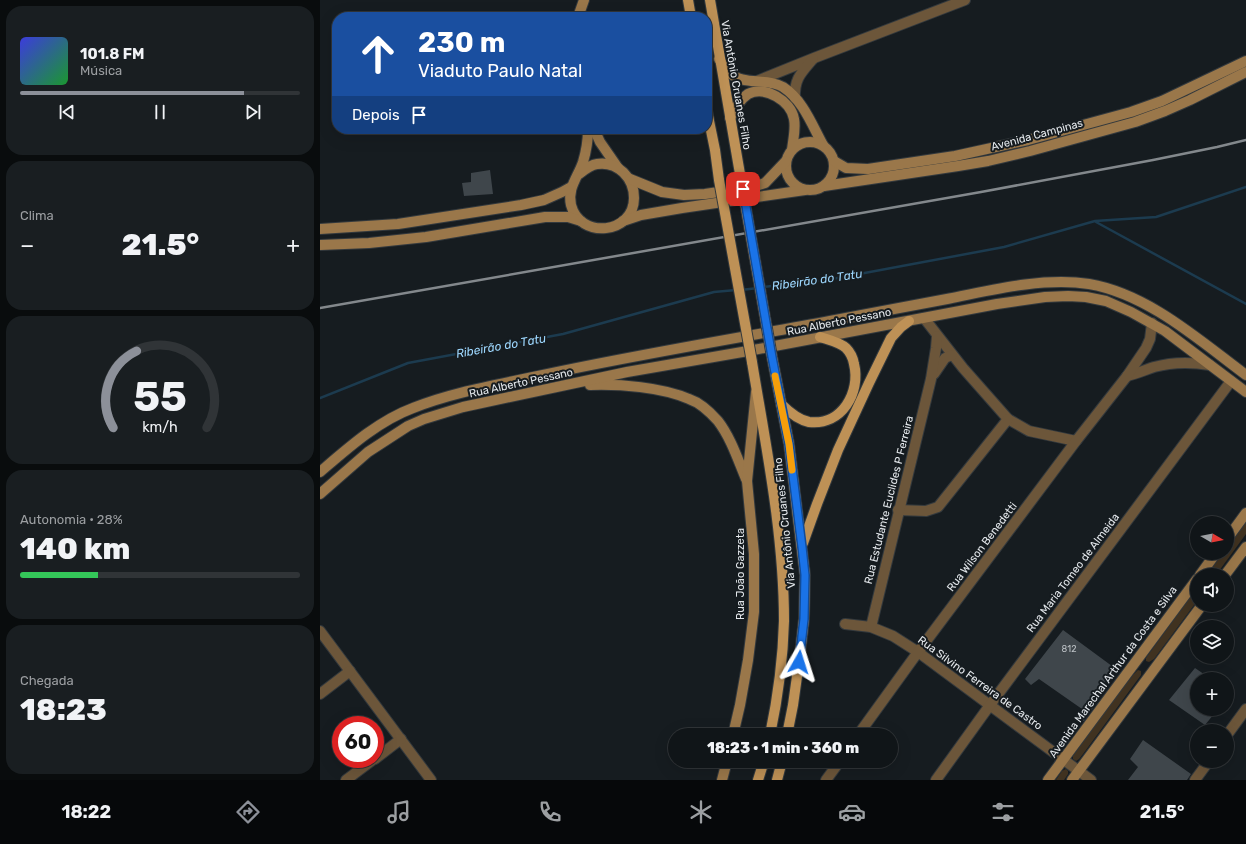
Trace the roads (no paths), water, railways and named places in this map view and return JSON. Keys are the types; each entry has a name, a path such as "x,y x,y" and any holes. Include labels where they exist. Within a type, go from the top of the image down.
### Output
{"main road":[{"path":"580,12 584,0"},
{"path":"688,0 690,12"},
{"name":"Via Antônio Cruanes Filho","path":"710,0 712,12"},
{"name":"Via Antônio Cruanes Filho","path":"712,13 772,357 789,444 805,575 804,619 797,676 788,728"},
{"path":"320,245 369,243 426,237 546,217 568,217 593,227 607,228 641,215 661,211 805,190 816,190 824,186 833,175 834,161 795,98 783,87 769,82 738,78 729,72 719,59"},
{"name":"Avenida Campinas","path":"834,161 846,168 868,169 956,156 1028,140 1131,112 1162,101 1246,61"},
{"name":"Avenida Campinas","path":"824,186 988,161 1030,151 1135,122 1178,106 1246,72"},
{"path":"730,118 740,101 750,94 758,92 768,93 777,97 790,109 794,118 792,150"},
{"path":"581,221 575,214 571,205 570,196 571,186 578,174 586,153 588,134"},
{"path":"596,134 618,168"},
{"name":"Via Antônio Cruanes Filho","path":"712,134 752,362 778,522 783,581 784,621 781,664 776,706 771,728"},
{"path":"630,179 662,192 684,195 705,194 753,187 765,183 786,161 792,150 798,144 815,142 823,145"},
{"path":"956,156 958,166"},
{"path":"786,161 786,171 790,180 796,187 805,190"},
{"path":"578,174 587,167 597,164 608,164 625,173 630,179 634,190 634,202 630,212 623,221"},
{"path":"320,229 398,224 521,205 544,200 571,186"},
{"name":"Rua Alberto Pessano","path":"320,472 353,444 395,416 418,406 454,395 619,359 990,290 1039,284 1065,282 1085,284 1110,289 1124,294 1156,310 1173,321 1246,375"},
{"name":"Rua Alberto Pessano","path":"320,494 368,452 408,426 424,419 463,407 627,372 1017,300 1068,296 1086,297 1106,301 1152,323 1246,392"},
{"path":"802,547 836,457 869,383 891,338 909,321"},
{"path":"781,404 794,414 809,422 830,418 841,411 849,402 855,387 856,378 853,359 846,348 840,344 820,337"},
{"path":"567,385 626,386 654,390 689,398 709,412 718,422 734,450 747,481"},
{"name":"Rua João Gazzeta","path":"735,728 748,660 754,612 754,554 747,481 756,388"},
{"path":"1234,529 1246,513"},
{"path":"1230,568 1246,547"},
{"name":"Avenida Marechal Arthur da Costa e Silva","path":"1048,780 1190,588"},
{"path":"1072,780 1197,612"},
{"path":"722,780 725,768"},
{"path":"758,780 762,768"},
{"path":"777,780 780,768"}],"street":[{"path":"757,81 965,0"},
{"path":"795,98 794,88 796,81 800,73 814,58"},
{"path":"924,318 952,355 1008,419 1029,431 1076,441"},
{"name":"Rua Wilson Benedetti","path":"863,728 1076,441 1127,376 1146,348 1150,339 1152,323"},
{"name":"Rua Estudante Euclides P Ferreira","path":"870,627 931,379 937,336"},
{"name":"Rua Estudante Euclides P Ferreira","path":"931,379 945,358 952,355"},
{"path":"1127,376 1166,364 1188,363 1210,365"},
{"name":"Rua Maria Tomeo de Almeida","path":"936,780 1231,381"},
{"path":"898,510 926,511 938,507 1008,419"},
{"name":"Rua Silvino Ferreira de Castro","path":"845,624 870,627 893,636 918,652 1091,780"},
{"path":"320,631 432,780"},
{"path":"320,694 350,671"},
{"path":"1234,726 1246,709"},
{"path":"384,752 401,739"},
{"path":"346,780 362,768"},
{"path":"361,780 362,768"},
{"path":"826,780 835,768"},
{"path":"1195,780 1203,768"}],"waterway":[{"name":"Ribeirão do Tatu","path":"763,287 827,280 1004,247 1095,221 1156,217 1246,187"},
{"path":"1096,222 1246,304"},
{"name":"Ribeirão do Tatu","path":"741,290 758,288"},
{"name":"Ribeirão do Tatu","path":"320,398 408,363 563,334 714,292 736,290"}],"railway":[{"path":"320,308 981,192 1153,160 1246,140"}]}
